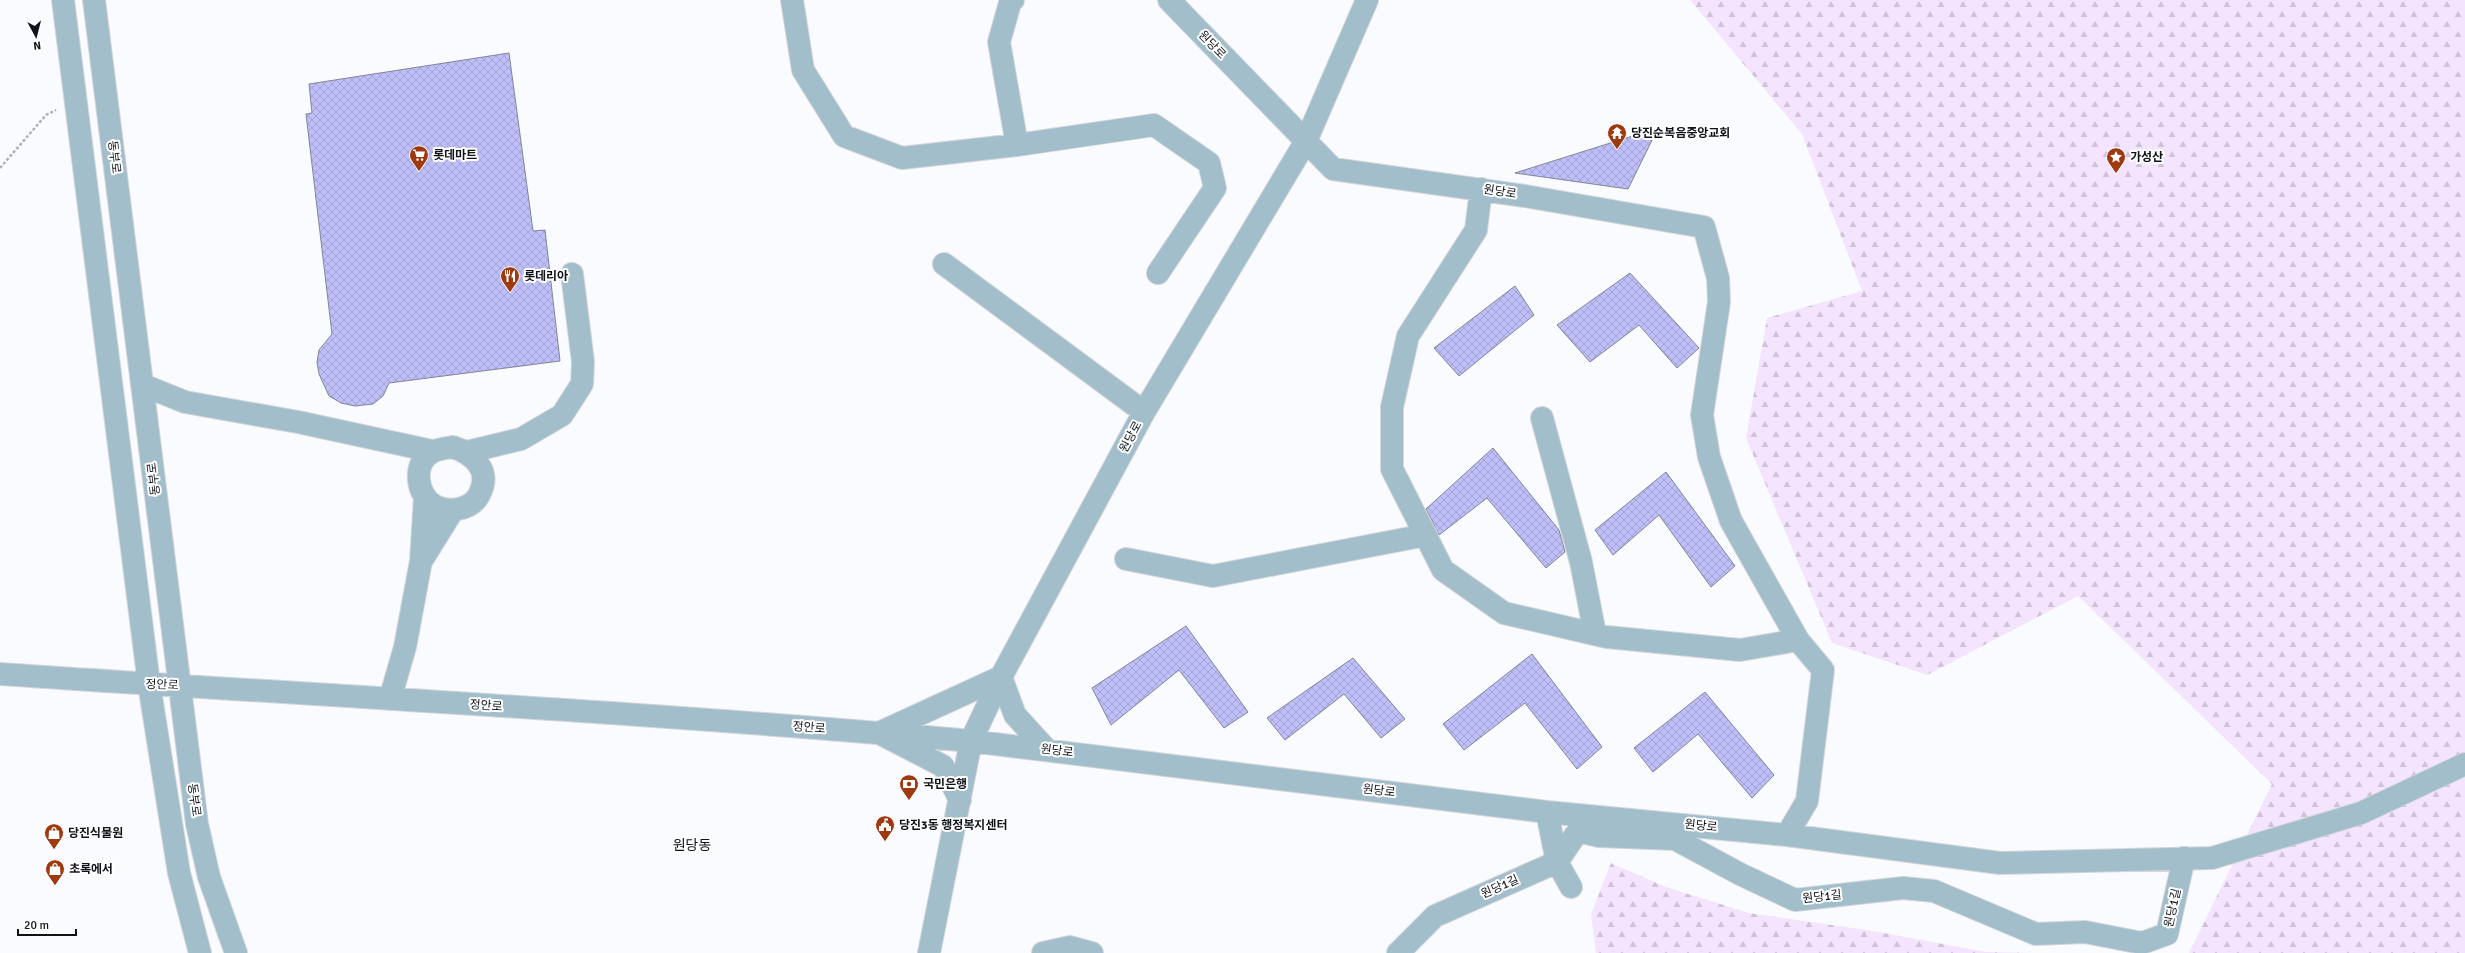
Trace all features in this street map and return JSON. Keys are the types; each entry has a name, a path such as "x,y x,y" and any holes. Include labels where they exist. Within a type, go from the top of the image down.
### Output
{"street":[{"path":"63,0 149,684 179,873 200,953"},
{"name":"동부로","path":"94,0 143,385 179,685 198,824 209,877 236,953"},
{"path":"792,0 802,70 844,136 902,158 1017,145 1154,125 1209,163 1215,188 1158,273"},
{"path":"1013,0 1010,3 999,42 1017,145"},
{"name":"원당로","path":"1169,0 1333,169 1481,189 1704,227 1718,278 1719,302 1702,415 1709,457 1731,520 1798,640"},
{"name":"원당로","path":"929,953 971,741 1001,677 1144,412 1306,141 1367,0"},
{"path":"1481,189 1476,230 1408,336 1392,407 1392,469 1443,570 1504,613 1595,634 1740,650 1798,640 1823,670 1807,801 1788,835"},
{"path":"944,264 1144,412"},
{"path":"467,452 521,439 562,416 582,384 584,362 572,274"},
{"path":"143,385 185,402 298,422 432,451 453,447 467,452 478,463 483,476 482,483 479,495 468,506 453,510 435,506 424,497"},
{"path":"1542,418 1581,562 1595,634"},
{"path":"379,440 418,474"},
{"path":"390,699 405,647 421,561 424,497 418,474 423,460 432,451"},
{"path":"421,561 453,510"},
{"path":"1126,559 1213,576 1426,535"},
{"name":"정안로","path":"0,674 390,699 880,733 971,741"},
{"path":"880,733 1001,677 1015,715 1046,749"},
{"path":"880,733 944,766 960,800"},
{"name":"원당로","path":"971,741 1046,749 1547,812 1788,835 2000,863 2212,858 2361,813 2465,764"},
{"path":"1547,812 1557,862 1571,887"},
{"name":"원당1길","path":"1398,953 1435,916 1557,862 1578,831 1599,836 1675,839 1740,874 1795,900 1903,888 1934,891 2036,934 2085,932 2142,943 2167,934 2184,858"},
{"path":"1043,953 1070,947 1092,953"}],"path":[{"path":"0,168 46,115 75,100"}],"green space":[{"path":"1690,0 2465,0 2465,953 2189,953 2272,784 2078,596 1927,675 1832,643 1746,438 1767,318 1862,291 1802,134"},
{"path":"1611,863 1666,887 1749,913 1873,931 1986,952 2036,953 1596,953 1591,914"}],"building":[{"name":"롯데마트","path":"509,53 533,231 545,230 560,361 389,383 383,396 373,404 355,406 341,403 329,396 319,374 317,362 319,350 332,334 306,114 312,113 309,84"},
{"name":"당진순복음중앙교회","path":"1658,128 1628,189 1515,173"},
{"path":"1630,273 1699,348 1677,368 1639,325 1590,362 1557,325"},
{"path":"1515,286 1534,315 1459,376 1434,348"},
{"path":"1493,448 1559,530 1565,552 1546,568 1487,498 1439,535 1426,509"},
{"path":"1666,472 1735,566 1711,587 1659,515 1613,555 1595,530"},
{"path":"1186,626 1248,712 1224,728 1179,670 1111,725 1092,688"},
{"path":"1532,654 1602,747 1577,769 1525,703 1464,750 1443,724"},
{"path":"1353,658 1405,719 1381,738 1344,694 1285,740 1267,718"},
{"path":"1705,692 1774,775 1752,798 1698,734 1653,772 1634,748"}],"place":[{"name":"당진순복음중앙교회","path":"1617,150"},
{"name":"롯데마트","path":"419,172"},
{"name":"가성산","path":"2116,174"},
{"name":"롯데리아","path":"510,293"},
{"name":"국민은행","path":"909,801"},
{"name":"당진3동 행정복지센터","path":"885,842"},
{"name":"당진식물원","path":"54,850"},
{"name":"초록에서","path":"55,886"}],"district":[{"name":"원당동","path":"692,845"}]}
